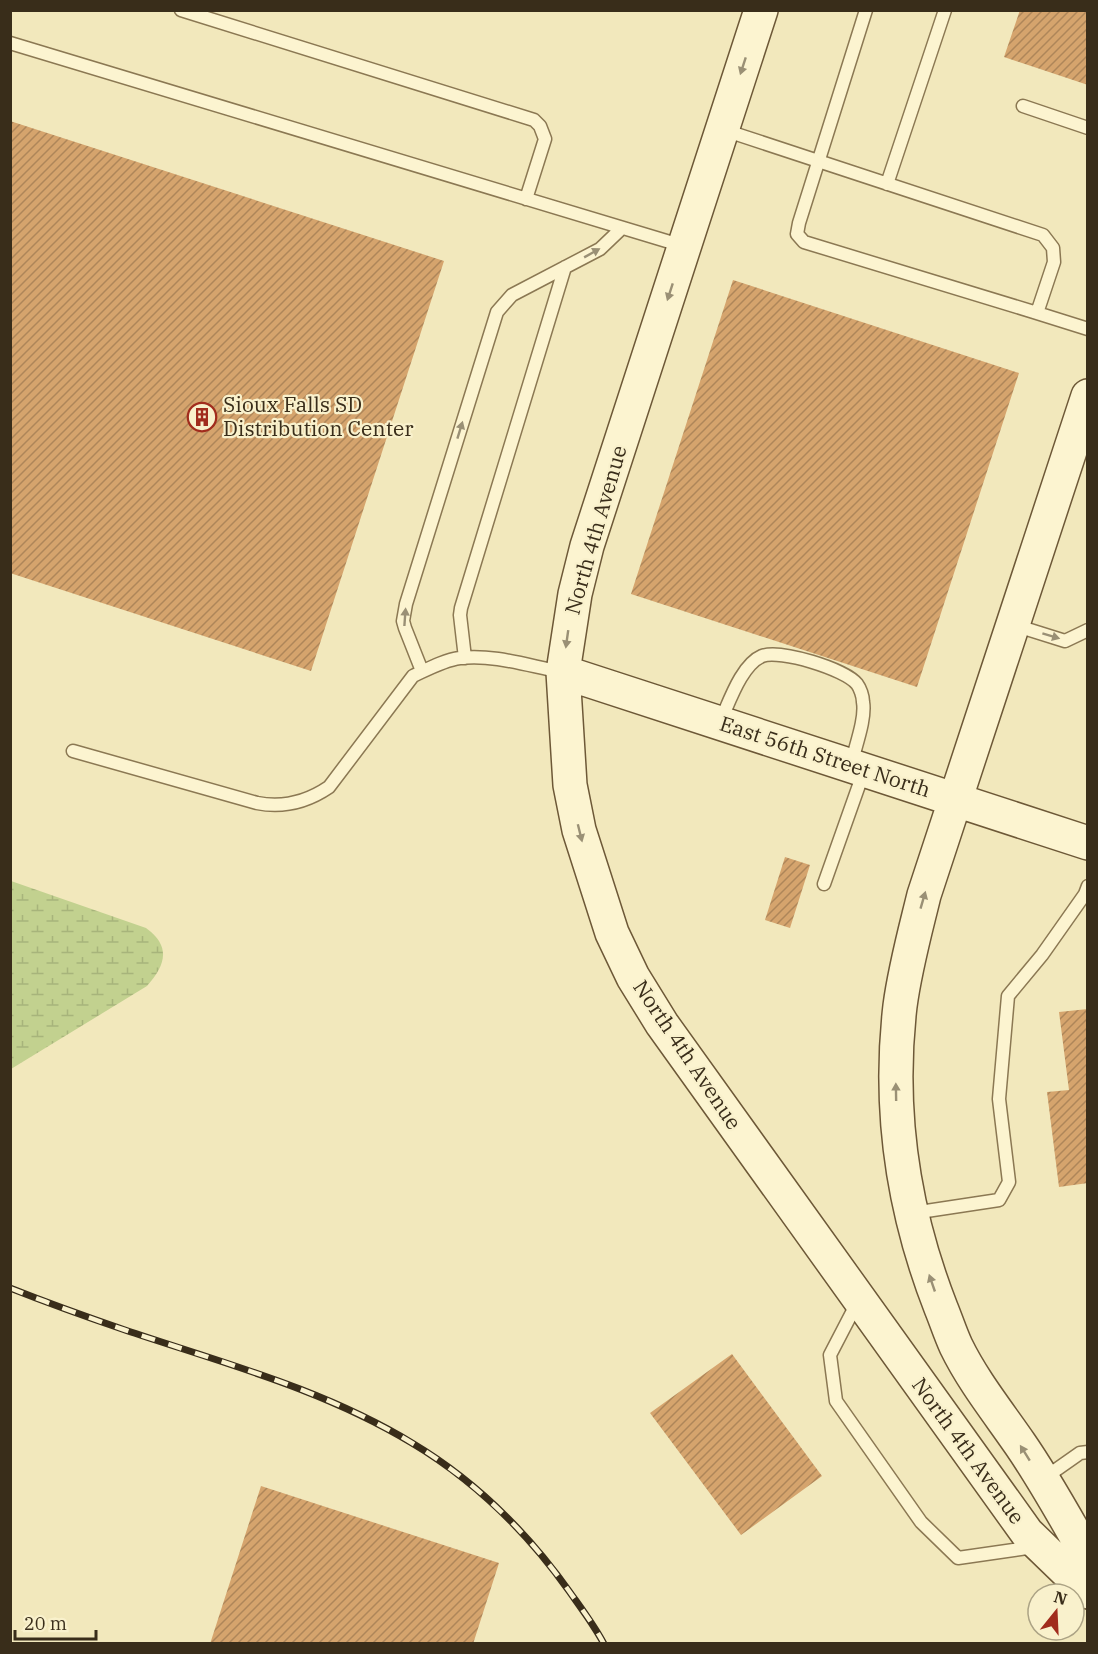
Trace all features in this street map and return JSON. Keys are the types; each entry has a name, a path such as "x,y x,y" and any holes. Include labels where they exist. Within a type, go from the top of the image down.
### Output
{"street":[{"name":"North 4th Avenue","path":"761,10 587,546 575,594 563,672 570,785 579,831 612,933 633,977 662,1024 1028,1533 1088,1592"},
{"name":"North 4th Avenue","path":"1088,396 924,895 910,950 900,1005 896,1061 896,1112 902,1167 910,1213 932,1286 956,1346 982,1390 1042,1479 1088,1557"},
{"name":"East 56th Street North","path":"563,672 1088,843"}],"lane":[{"path":"181,10 534,120 540,126 545,140 526,199"},
{"path":"866,10 797,234 804,242 1088,329"},
{"path":"887,184 945,10"},
{"path":"10,44 684,247"},
{"path":"1023,106 1088,128"},
{"path":"722,129 1043,235 1053,248 1054,262 1037,313"},
{"path":"423,671 405,628 403,621 405,610 495,317 512,295 600,249 622,228"},
{"path":"465,658 461,608 565,267"},
{"path":"1013,625 1065,641 1088,630"},
{"path":"720,723 738,682 749,667 761,657 779,654 826,667 848,677 858,685 864,711 857,768 824,884"},
{"path":"73,751 257,803 275,806 288,804 315,797 329,787 413,676 435,665 465,658 488,657 563,672"},
{"path":"910,1213 999,1200 1009,1182 999,1099 1008,996 1042,955 1088,886"},
{"path":"859,1299 830,1355 836,1401 921,1522 958,1558 1041,1546"},
{"path":"1042,1479 1080,1453 1088,1452"}],"green space":[{"path":"11,881 146,928 159,942 163,956 158,971 147,986 11,1069"}],"building":[{"path":"1020,10 1088,10 1088,85 1004,57"},
{"name":"Sioux Falls SD Distribution Center","path":"10,121 444,261 311,671 10,573"},
{"path":"733,280 1019,373 917,687 631,594"},
{"path":"785,857 810,865 790,928 765,920"},
{"path":"1088,1009 1088,1183 1059,1187 1047,1092 1069,1090 1059,1012"},
{"path":"732,1354 822,1476 741,1535 650,1413"},
{"path":"261,1486 499,1563 473,1644 210,1644"}],"railway":[{"path":"10,1288 96,1320 308,1392 378,1424 412,1443 457,1473 517,1528 553,1569 604,1644"}],"place":[{"name":"Sioux Falls SD Distribution Center","path":"202,417"}]}
